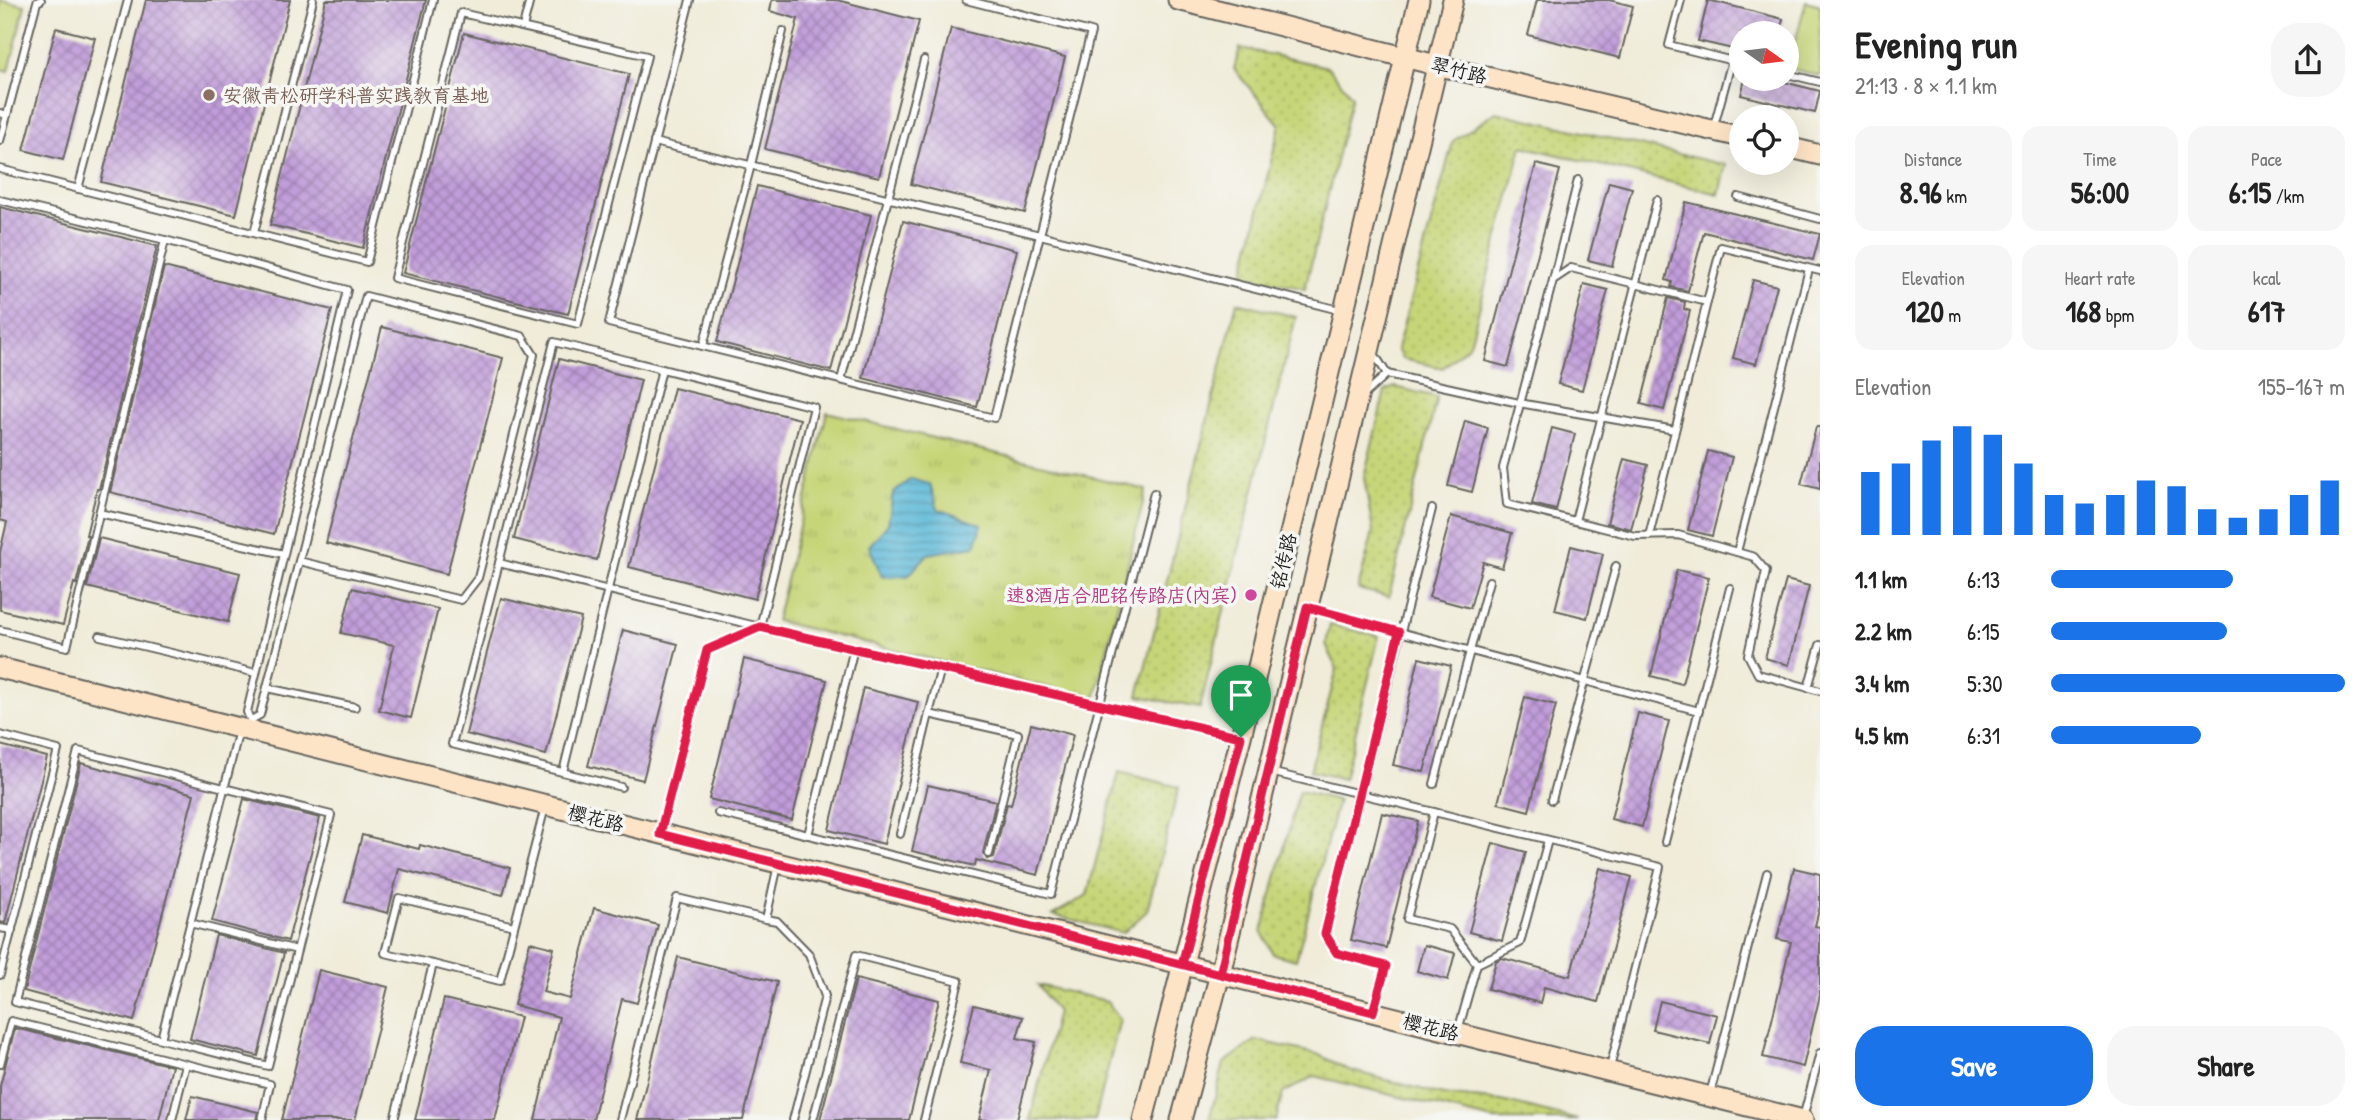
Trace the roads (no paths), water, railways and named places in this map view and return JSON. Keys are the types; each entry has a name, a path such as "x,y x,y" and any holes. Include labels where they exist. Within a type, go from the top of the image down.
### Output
{"street":[{"name":"翠竹路","path":"1178,0 1436,65 1729,134"},
{"name":"铭传路","path":"1143,1120 1241,737 1419,0"},
{"name":"铭传路","path":"1181,1120 1220,974 1453,0"},
{"path":"1799,151 1820,155"},
{"name":"樱花路","path":"0,668 247,726 545,805 1803,1120"}],"lane":[{"path":"0,141 4,114 37,2 41,0"},
{"path":"78,189 128,0"},
{"path":"254,233 313,0"},
{"path":"0,169 367,262 433,0"},
{"path":"523,27 530,0"},
{"path":"690,0 609,323 994,418 1091,32 966,0"},
{"path":"1681,0 1669,45 1729,59"},
{"path":"461,13 523,27 647,56 578,324 394,278 461,13"},
{"path":"703,346 751,165 782,31"},
{"path":"841,380 924,60"},
{"path":"1713,130 1729,71"},
{"path":"1799,77 1820,82"},
{"path":"654,142 1343,311"},
{"path":"1578,180 1503,468 1507,504 1635,536 1678,535 1754,556 1766,570 1748,655 1758,674 1820,691"},
{"path":"1738,198 1820,219"},
{"path":"0,200 165,240 347,290 247,712 247,726 224,787 160,1039"},
{"path":"1575,521 1657,200"},
{"path":"0,630 66,647 165,240"},
{"path":"1649,536 1721,247 1820,271"},
{"path":"1553,280 1571,268 1707,302"},
{"path":"1737,552 1809,268"},
{"path":"247,726 260,715 366,296 522,336 534,355 478,578 461,600 299,561"},
{"path":"621,787 452,744 554,342 814,407 760,627"},
{"path":"1369,347 1387,374 1519,403 1675,430"},
{"path":"563,772 662,369"},
{"path":"1356,403 1387,374"},
{"path":"719,813 1051,894 1154,493"},
{"path":"1373,1012 1386,966 1337,953 1325,934 1432,509"},
{"path":"99,513 284,554"},
{"path":"499,563 760,627 1241,737"},
{"path":"1552,800 1616,566"},
{"path":"1434,783 1489,581"},
{"path":"1665,842 1730,588"},
{"path":"1307,607 1699,711"},
{"path":"660,834 707,650 760,627"},
{"path":"100,636 256,674"},
{"path":"1808,688 1820,645"},
{"path":"808,835 854,648"},
{"path":"900,834 941,668"},
{"path":"267,688 355,707"},
{"path":"929,714 1018,734 989,854"},
{"path":"0,735 58,750 0,975"},
{"path":"78,751 331,814 297,950 268,1066 15,1002 78,751"},
{"path":"1268,771 1660,867 1609,1072"},
{"path":"514,926 399,898 385,953 500,981 545,805"},
{"path":"1434,812 1407,919 1450,929 1477,964"},
{"path":"1458,1033 1477,964 1520,943 1548,840"},
{"path":"766,919 778,863"},
{"path":"1709,1096 1767,873"},
{"path":"620,1120 677,898 777,921 809,954 825,996 793,1120"},
{"path":"190,923 297,950"},
{"path":"0,928 12,930"},
{"path":"813,1120 856,955 960,981 924,1120"},
{"path":"394,1120 433,964"},
{"path":"0,1064 10,1021 270,1084 261,1120"},
{"path":"1803,1120 1820,1053"},
{"path":"172,1120 186,1064"}],"water":[{"path":"911,479 930,484 938,509 982,525 975,546 928,554 908,576 882,577 869,546 888,524 893,493"}],"place":[{"name":"安徽青松研学科普实践教育基地","path":"209,95"},
{"name":"速8酒店合肥铭传路店(内宾)","path":"1251,595"}]}
